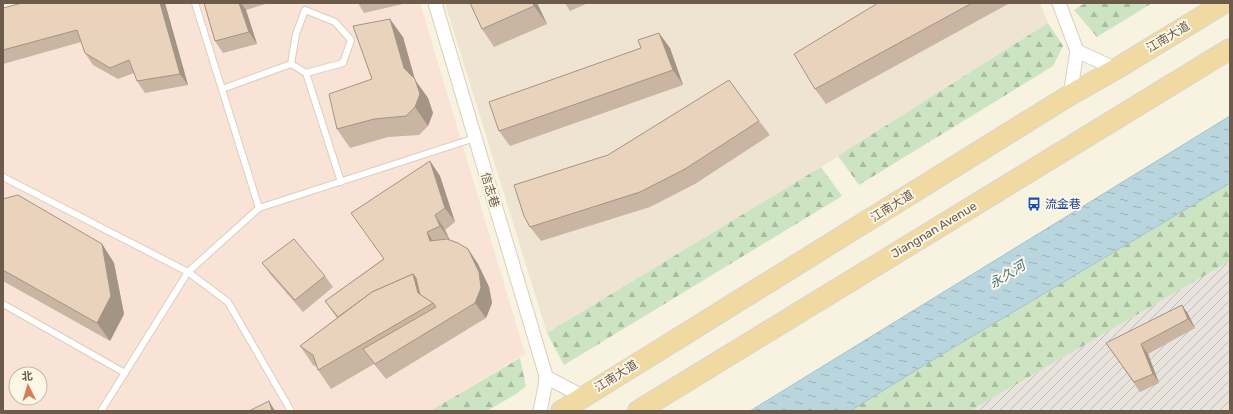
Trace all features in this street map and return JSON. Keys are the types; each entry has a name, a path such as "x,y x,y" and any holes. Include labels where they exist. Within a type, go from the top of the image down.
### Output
{"main road":[{"name":"江南大道","path":"560,411 1070,95 1116,69 1224,3"},
{"name":"Jiangnan Avenue","path":"638,411 1230,49"}],"street":[{"name":"信志巷","path":"435,3 546,378 540,411"},
{"path":"1059,3 1077,51 1070,95"},
{"path":"1077,51 1116,69"},
{"path":"546,378 584,396"}],"lane":[{"path":"195,3 259,208"},
{"path":"291,64 296,34 305,10 302,3"},
{"path":"305,10 335,22 351,40 343,63 306,73"},
{"path":"222,89 291,64"},
{"path":"291,64 306,73 341,182"},
{"path":"101,411 188,272 259,208 475,138"},
{"path":"3,176 188,272 228,302 291,411"},
{"path":"3,304 125,373"}],"shaded area":[{"path":"21,3 420,3 525,354 430,411 3,411 3,8"},
{"path":"445,3 1040,3 1048,23 821,167 547,333"},
{"path":"1230,261 1230,411 970,411"}],"green space":[{"path":"1085,3 1152,3 1097,37 1074,10"},
{"path":"1048,23 1063,46 1053,66 859,185 838,156"},
{"path":"821,167 842,196 564,365 547,333"},
{"path":"1230,183 1230,261 970,411 850,411 934,359"},
{"path":"520,358 526,386 516,394 487,411 430,411"}],"water":[{"name":"永久河","path":"1230,116 1230,183 934,359 850,411 750,411"}],"building":[{"path":"22,3 160,3 180,74 137,81 129,60 110,68 85,53 77,30 3,50 3,8"},
{"path":"204,3 239,3 249,32 215,41"},
{"path":"470,3 533,3 534,6 482,29"},
{"path":"878,3 972,3 815,89 794,54"},
{"path":"390,19 404,68 415,79 420,94 415,107 406,116 374,119 337,129 329,94 372,79 353,26"},
{"path":"659,33 673,70 499,131 489,102 641,48 638,40"},
{"path":"729,80 759,121 685,169 640,192 530,227 524,216 514,185 608,155"},
{"path":"430,161 445,208 435,215 440,226 427,232 430,241 447,239 468,249 479,272 481,288 475,303 375,364 363,349 436,307 433,303 420,295 416,278 413,274 372,292 338,317 325,301 384,259 351,213"},
{"path":"18,195 102,244 111,296 97,323 3,270 3,199"},
{"path":"294,239 325,276 295,300 262,263"},
{"path":"413,274 418,293 433,303 318,370 313,355 300,346 372,292"},
{"path":"1182,305 1188,319 1141,344 1153,374 1134,382 1106,343"},
{"path":"269,401 272,411 249,411"}],"place":[{"name":"流金巷","path":"1034,204"}]}
